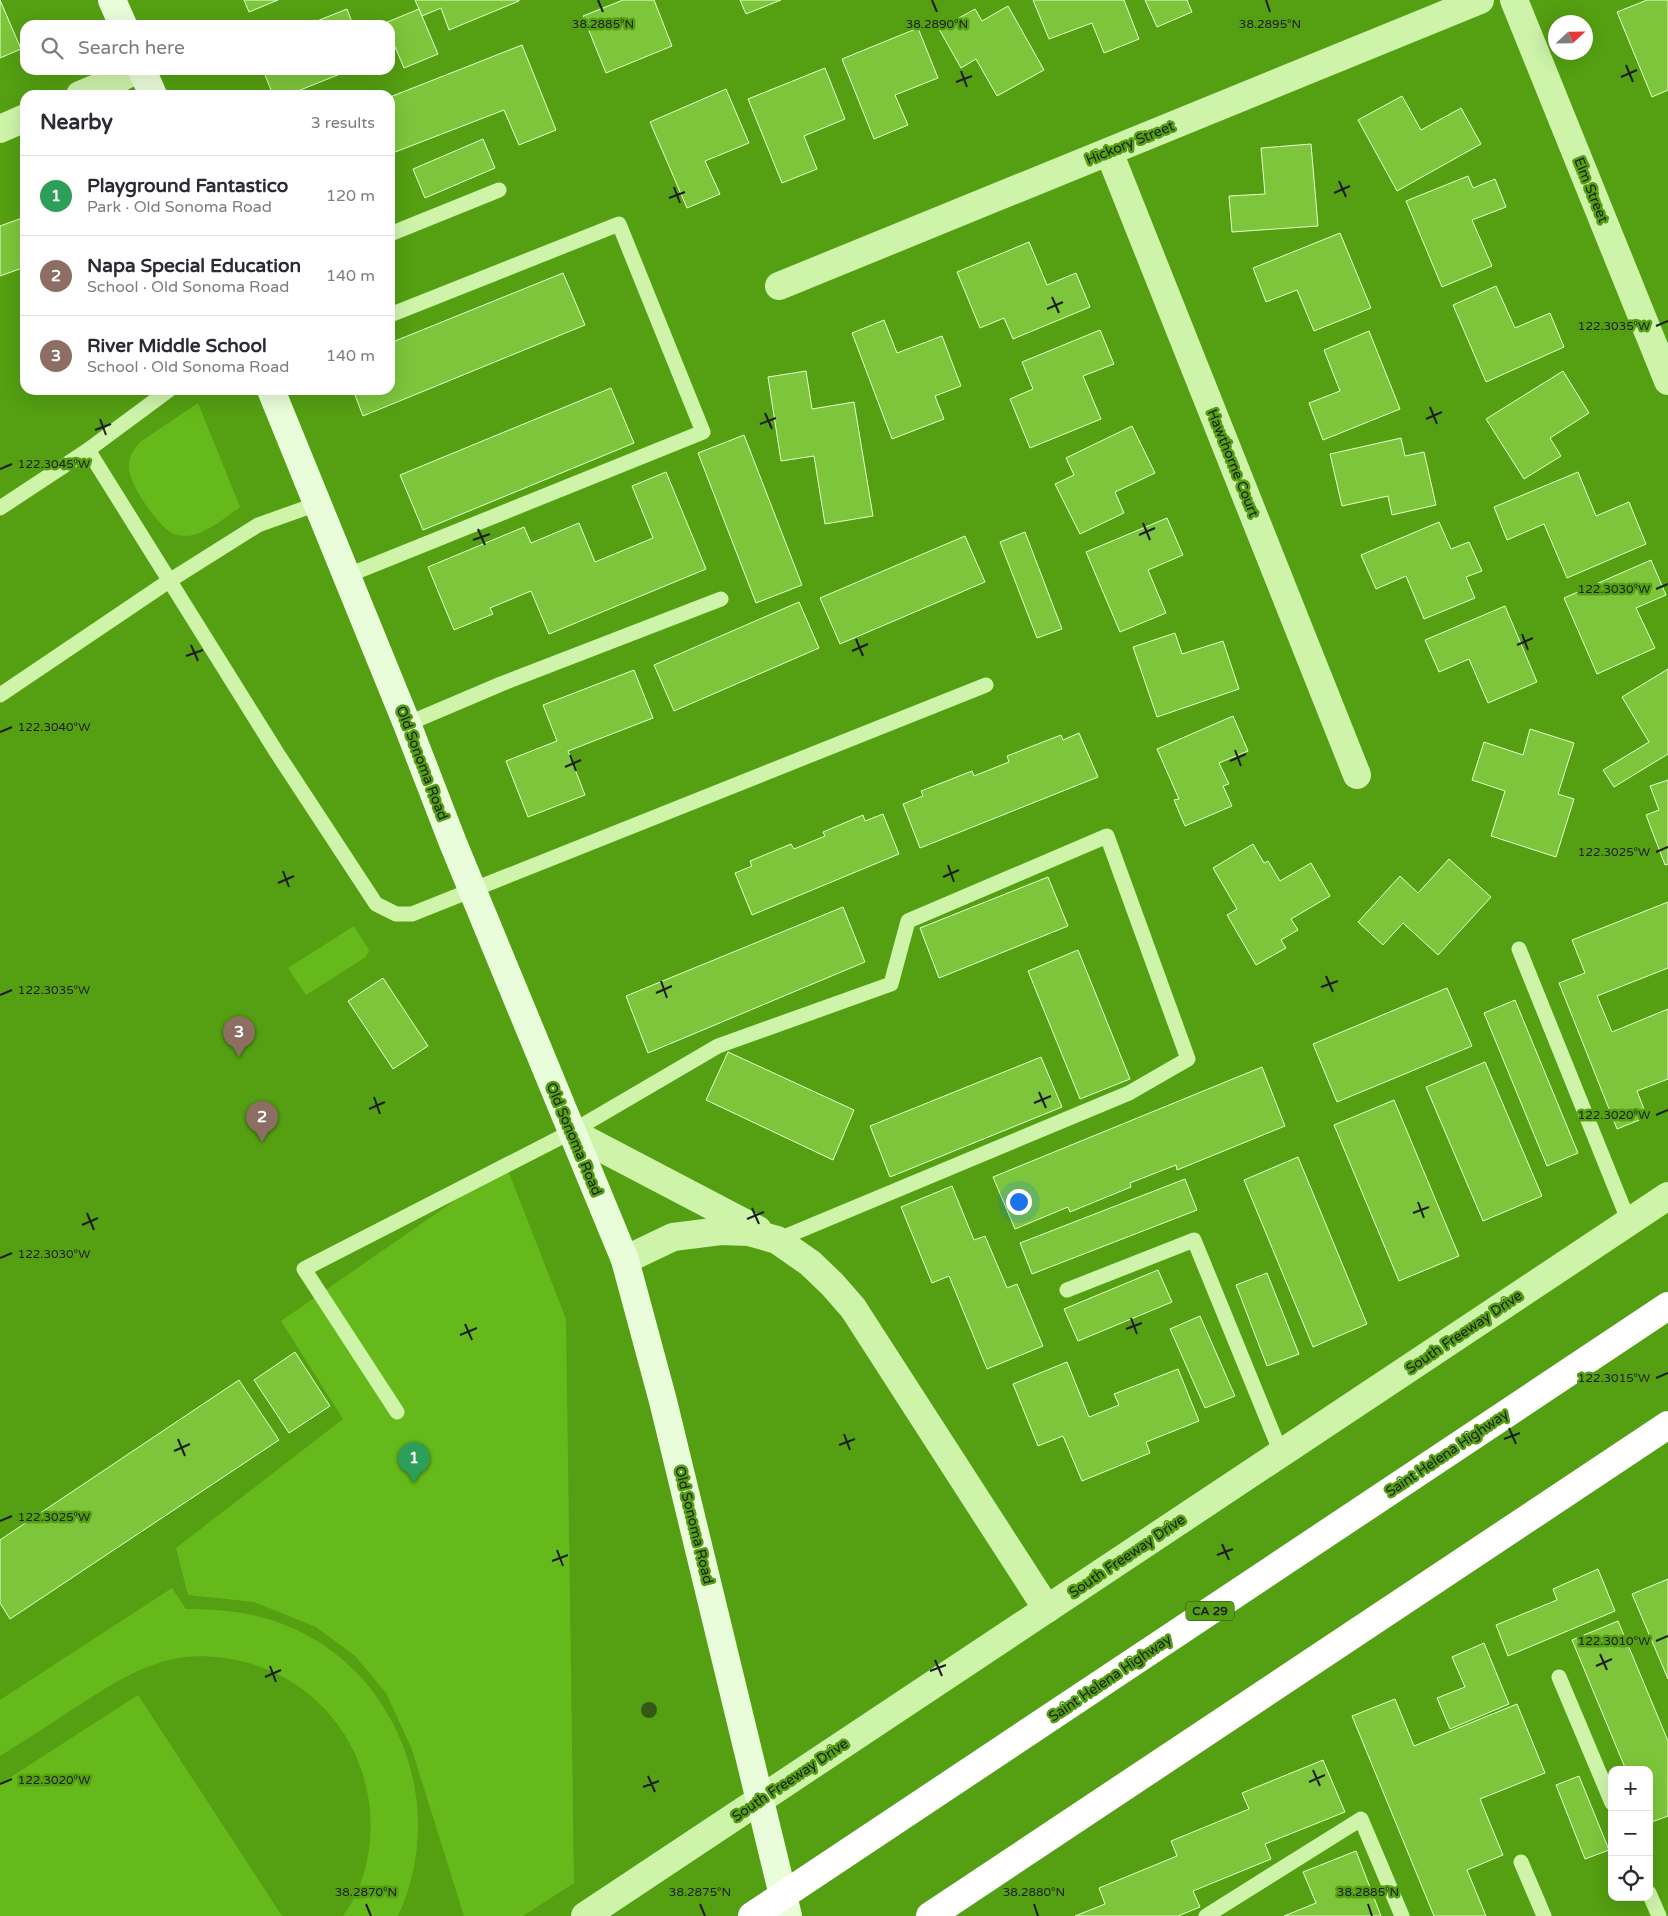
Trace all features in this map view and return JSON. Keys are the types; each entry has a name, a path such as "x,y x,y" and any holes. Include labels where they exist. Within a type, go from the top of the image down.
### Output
{"highway":[{"name":"Saint Helena Highway","path":"752,1916 1668,1306"},
{"path":"930,1916 1668,1425"}],"main road":[{"path":"112,0 121,20"},
{"path":"144,75 150,90"},
{"name":"Old Sonoma Road","path":"273,395 453,843 625,1260 663,1402 788,1916"}],"street":[{"name":"Hickory Street","path":"779,286 1480,0"},
{"name":"Elm Street","path":"1514,0 1668,381"},
{"path":"92,90 125,75"},
{"path":"0,128 20,120"},
{"name":"Hawthorne Court","path":"1109,152 1357,775"},
{"path":"571,1132 777,1240 810,1263 832,1284 853,1308 1047,1609"},
{"name":"South Freeway Drive","path":"585,1916 1668,1196"},
{"path":"625,1260 672,1237 721,1231 749,1232 777,1240"}],"lane":[{"path":"395,232 499,190"},
{"path":"346,576 703,432 619,224 395,313"},
{"path":"0,508 88,450 162,395"},
{"path":"88,450 277,753 376,904 396,914 412,914 986,685"},
{"path":"0,695 169,581 258,525 317,504"},
{"path":"406,724 501,684 721,599"},
{"path":"397,1412 304,1269 571,1132 718,1046 891,984 908,921 1107,836 1188,1059 1129,1093 777,1240"},
{"path":"1519,949 1629,1222"},
{"path":"1067,1290 1194,1240 1281,1453"},
{"path":"1559,1677 1608,1793"},
{"path":"1206,1916 1361,1819 1402,1916"},
{"path":"1521,1862 1544,1916"},
{"path":"1652,1901 1659,1916"}],"green space":[{"path":"198,403 240,507 201,533 183,536 167,530 149,509 130,476 129,461 133,451 140,442"},
{"path":"354,926 369,950 366,957 306,995 288,968"},
{"path":"506,1165 566,1319 574,1883 523,1916 464,1916 411,1747 386,1693 355,1656 316,1627 254,1602 188,1595 176,1548 343,1419 281,1321"},
{"path":"172,1588 186,1609 222,1611 257,1616 280,1623 321,1643 355,1671 382,1705 402,1744 414,1786 418,1829 413,1873 398,1916 343,1916 357,1893 368,1858 370,1818 366,1788 357,1760 344,1734 326,1710 304,1690 278,1674 249,1663 225,1658 193,1656 154,1664 126,1677 86,1700 0,1756 0,1700"},
{"path":"138,1695 282,1916 0,1916 0,1784"}],"building":[{"path":"0,0 20,49 0,58"},
{"path":"244,0 278,0 249,12"},
{"path":"415,0 519,1 449,30 441,8 422,16"},
{"path":"623,0 654,0 672,46 606,73 583,16"},
{"path":"740,0 781,0 746,14"},
{"path":"1033,0 1124,0 1139,39 1104,53 1092,23 1049,39"},
{"path":"1145,0 1187,0 1192,12 1157,27"},
{"path":"1647,0 1668,0 1668,90 1652,97 1617,12"},
{"path":"1008,6 1044,70 997,96 976,59 961,68 939,29 975,9 982,21"},
{"path":"347,9 351,20 320,20"},
{"path":"419,9 438,54 404,68 395,47 395,20 392,20"},
{"path":"918,28 938,78 895,95 908,125 874,139 842,59"},
{"path":"522,45 556,130 519,145 504,110 395,152 395,95"},
{"path":"825,68 845,119 804,136 817,169 782,183 748,99"},
{"path":"265,75 338,75 300,90 271,90"},
{"path":"726,89 749,143 705,161 720,194 687,208 650,122"},
{"path":"1402,96 1421,130 1461,108 1481,144 1397,191 1358,120"},
{"path":"483,139 495,168 425,198 413,169"},
{"path":"1311,144 1318,226 1232,232 1229,196 1265,194 1261,148"},
{"path":"1468,176 1473,188 1495,179 1506,207 1472,220 1492,266 1442,287 1406,201"},
{"path":"20,219 20,269 0,276 0,226"},
{"path":"1340,233 1371,308 1314,331 1297,290 1266,302 1253,268"},
{"path":"1029,242 1047,285 1076,273 1090,307 1013,339 1004,318 980,328 957,272"},
{"path":"563,273 585,325 363,416 355,395 395,395 395,341"},
{"path":"1496,286 1515,328 1550,313 1564,347 1486,382 1453,305"},
{"path":"884,320 897,353 942,336 961,386 935,396 944,419 892,439 852,333"},
{"path":"1100,330 1114,364 1083,376 1101,419 1030,448 1010,399 1033,389 1022,362"},
{"path":"1369,331 1400,409 1323,440 1309,403 1340,391 1324,350"},
{"path":"806,371 812,409 854,402 873,516 825,524 814,456 781,461 768,377"},
{"path":"1563,371 1589,413 1550,438 1561,456 1524,479 1486,419"},
{"path":"611,388 634,443 423,530 400,475"},
{"path":"1132,426 1155,473 1115,492 1124,513 1080,534 1055,484 1074,475 1066,458"},
{"path":"744,435 802,585 756,603 698,453"},
{"path":"1401,438 1405,456 1424,452 1436,505 1392,515 1388,496 1342,506 1330,454"},
{"path":"666,472 706,569 549,634 531,591 490,608 493,614 454,630 428,567 524,527 531,543 579,523 595,562 653,538 632,486"},
{"path":"1578,472 1596,516 1629,502 1646,544 1567,578 1544,524 1507,540 1494,507"},
{"path":"1167,518 1183,555 1148,570 1166,613 1120,632 1086,552"},
{"path":"1439,522 1451,549 1469,542 1482,571 1466,577 1475,598 1424,619 1406,576 1376,589 1361,555"},
{"path":"1025,532 1062,629 1037,638 1000,542"},
{"path":"965,536 985,582 840,644 820,598"},
{"path":"1651,560 1666,595 1636,608 1655,648 1597,674 1564,598"},
{"path":"799,602 819,648 674,711 654,665"},
{"path":"1505,606 1537,682 1488,703 1469,659 1439,672 1425,640"},
{"path":"1175,633 1182,654 1223,641 1239,689 1157,717 1133,647"},
{"path":"1668,669 1668,754 1614,787 1603,770 1649,742 1622,697"},
{"path":"634,670 653,718 568,751 585,795 528,817 506,761 557,741 543,705"},
{"path":"1233,716 1248,751 1219,763 1229,784 1223,786 1232,806 1185,826 1174,800 1179,799 1157,749"},
{"path":"1530,729 1574,743 1558,794 1574,799 1556,857 1491,836 1505,791 1472,780 1484,742 1523,755"},
{"path":"1079,733 1098,777 920,848 903,804 923,796 921,791 972,771 974,776 1009,762 1007,756 1061,735 1063,740"},
{"path":"1668,780 1668,864 1665,865 1646,815 1659,810 1650,786"},
{"path":"883,814 899,854 752,915 735,873 752,866 750,861 791,844 794,849 825,836 823,832 863,815 865,821"},
{"path":"1253,844 1264,863 1268,861 1280,881 1311,863 1330,896 1291,919 1298,930 1281,940 1286,948 1256,965 1227,915 1237,909 1213,868"},
{"path":"1449,859 1491,897 1438,955 1403,923 1383,945 1358,922 1400,876 1418,893"},
{"path":"1048,877 1068,926 939,978 920,928"},
{"path":"1668,902 1668,968 1597,996 1612,1032 1668,1009 1668,1079 1637,1091 1647,1117 1617,1129 1559,983 1585,973 1572,940"},
{"path":"843,907 865,962 648,1053 626,996"},
{"path":"1078,950 1130,1079 1080,1099 1028,971"},
{"path":"383,978 428,1046 393,1069 348,1001"},
{"path":"1447,988 1472,1046 1337,1102 1313,1044"},
{"path":"1515,1000 1578,1153 1547,1166 1484,1013"},
{"path":"728,1052 854,1110 833,1160 706,1100"},
{"path":"1041,1057 1062,1107 890,1177 870,1126"},
{"path":"1485,1062 1542,1196 1483,1221 1426,1087"},
{"path":"1262,1067 1285,1126 1177,1170 1176,1165 1130,1183 1131,1187 1070,1212 1068,1207 1015,1229 993,1177"},
{"path":"1394,1100 1459,1256 1399,1281 1334,1125"},
{"path":"1298,1157 1367,1324 1313,1347 1244,1180"},
{"path":"1185,1179 1197,1210 1032,1274 1020,1243"},
{"path":"952,1186 974,1240 985,1236 1007,1288 1017,1284 1043,1346 987,1369 949,1276 932,1283 901,1207"},
{"path":"1158,1270 1172,1302 1078,1341 1064,1309"},
{"path":"1267,1273 1299,1354 1267,1366 1236,1285"},
{"path":"1200,1316 1235,1396 1205,1408 1170,1329"},
{"path":"295,1352 330,1406 289,1433 254,1380"},
{"path":"1067,1362 1089,1417 1119,1405 1114,1394 1178,1369 1199,1421 1146,1442 1150,1453 1082,1481 1063,1436 1038,1446 1013,1384"},
{"path":"239,1380 279,1440 10,1619 0,1603 0,1540"},
{"path":"1598,1569 1615,1611 1508,1656 1496,1625 1557,1600 1553,1589"},
{"path":"1668,1579 1668,1679 1632,1594"},
{"path":"1618,1621 1668,1741 1668,1816 1653,1822 1653,1766 1624,1766 1572,1640"},
{"path":"1484,1643 1509,1704 1450,1729 1437,1698 1465,1687 1452,1657"},
{"path":"1395,1699 1414,1746 1517,1704 1545,1773 1480,1799 1503,1855 1467,1870 1486,1916 1434,1916 1352,1716"},
{"path":"1323,1760 1345,1812 1265,1844 1271,1859 1193,1891 1200,1907 1178,1916 1075,1916 1105,1904 1099,1888 1177,1856 1171,1841 1249,1809 1242,1793"},
{"path":"1579,1776 1608,1850 1585,1859 1556,1785"},
{"path":"1356,1851 1381,1916 1284,1916 1316,1903 1303,1872"}],"place":[{"name":"River Middle School","path":"239,1057"},
{"name":"Napa Special Education","path":"262,1142"},
{"name":"Playground Fantastico","path":"414,1483"}]}
